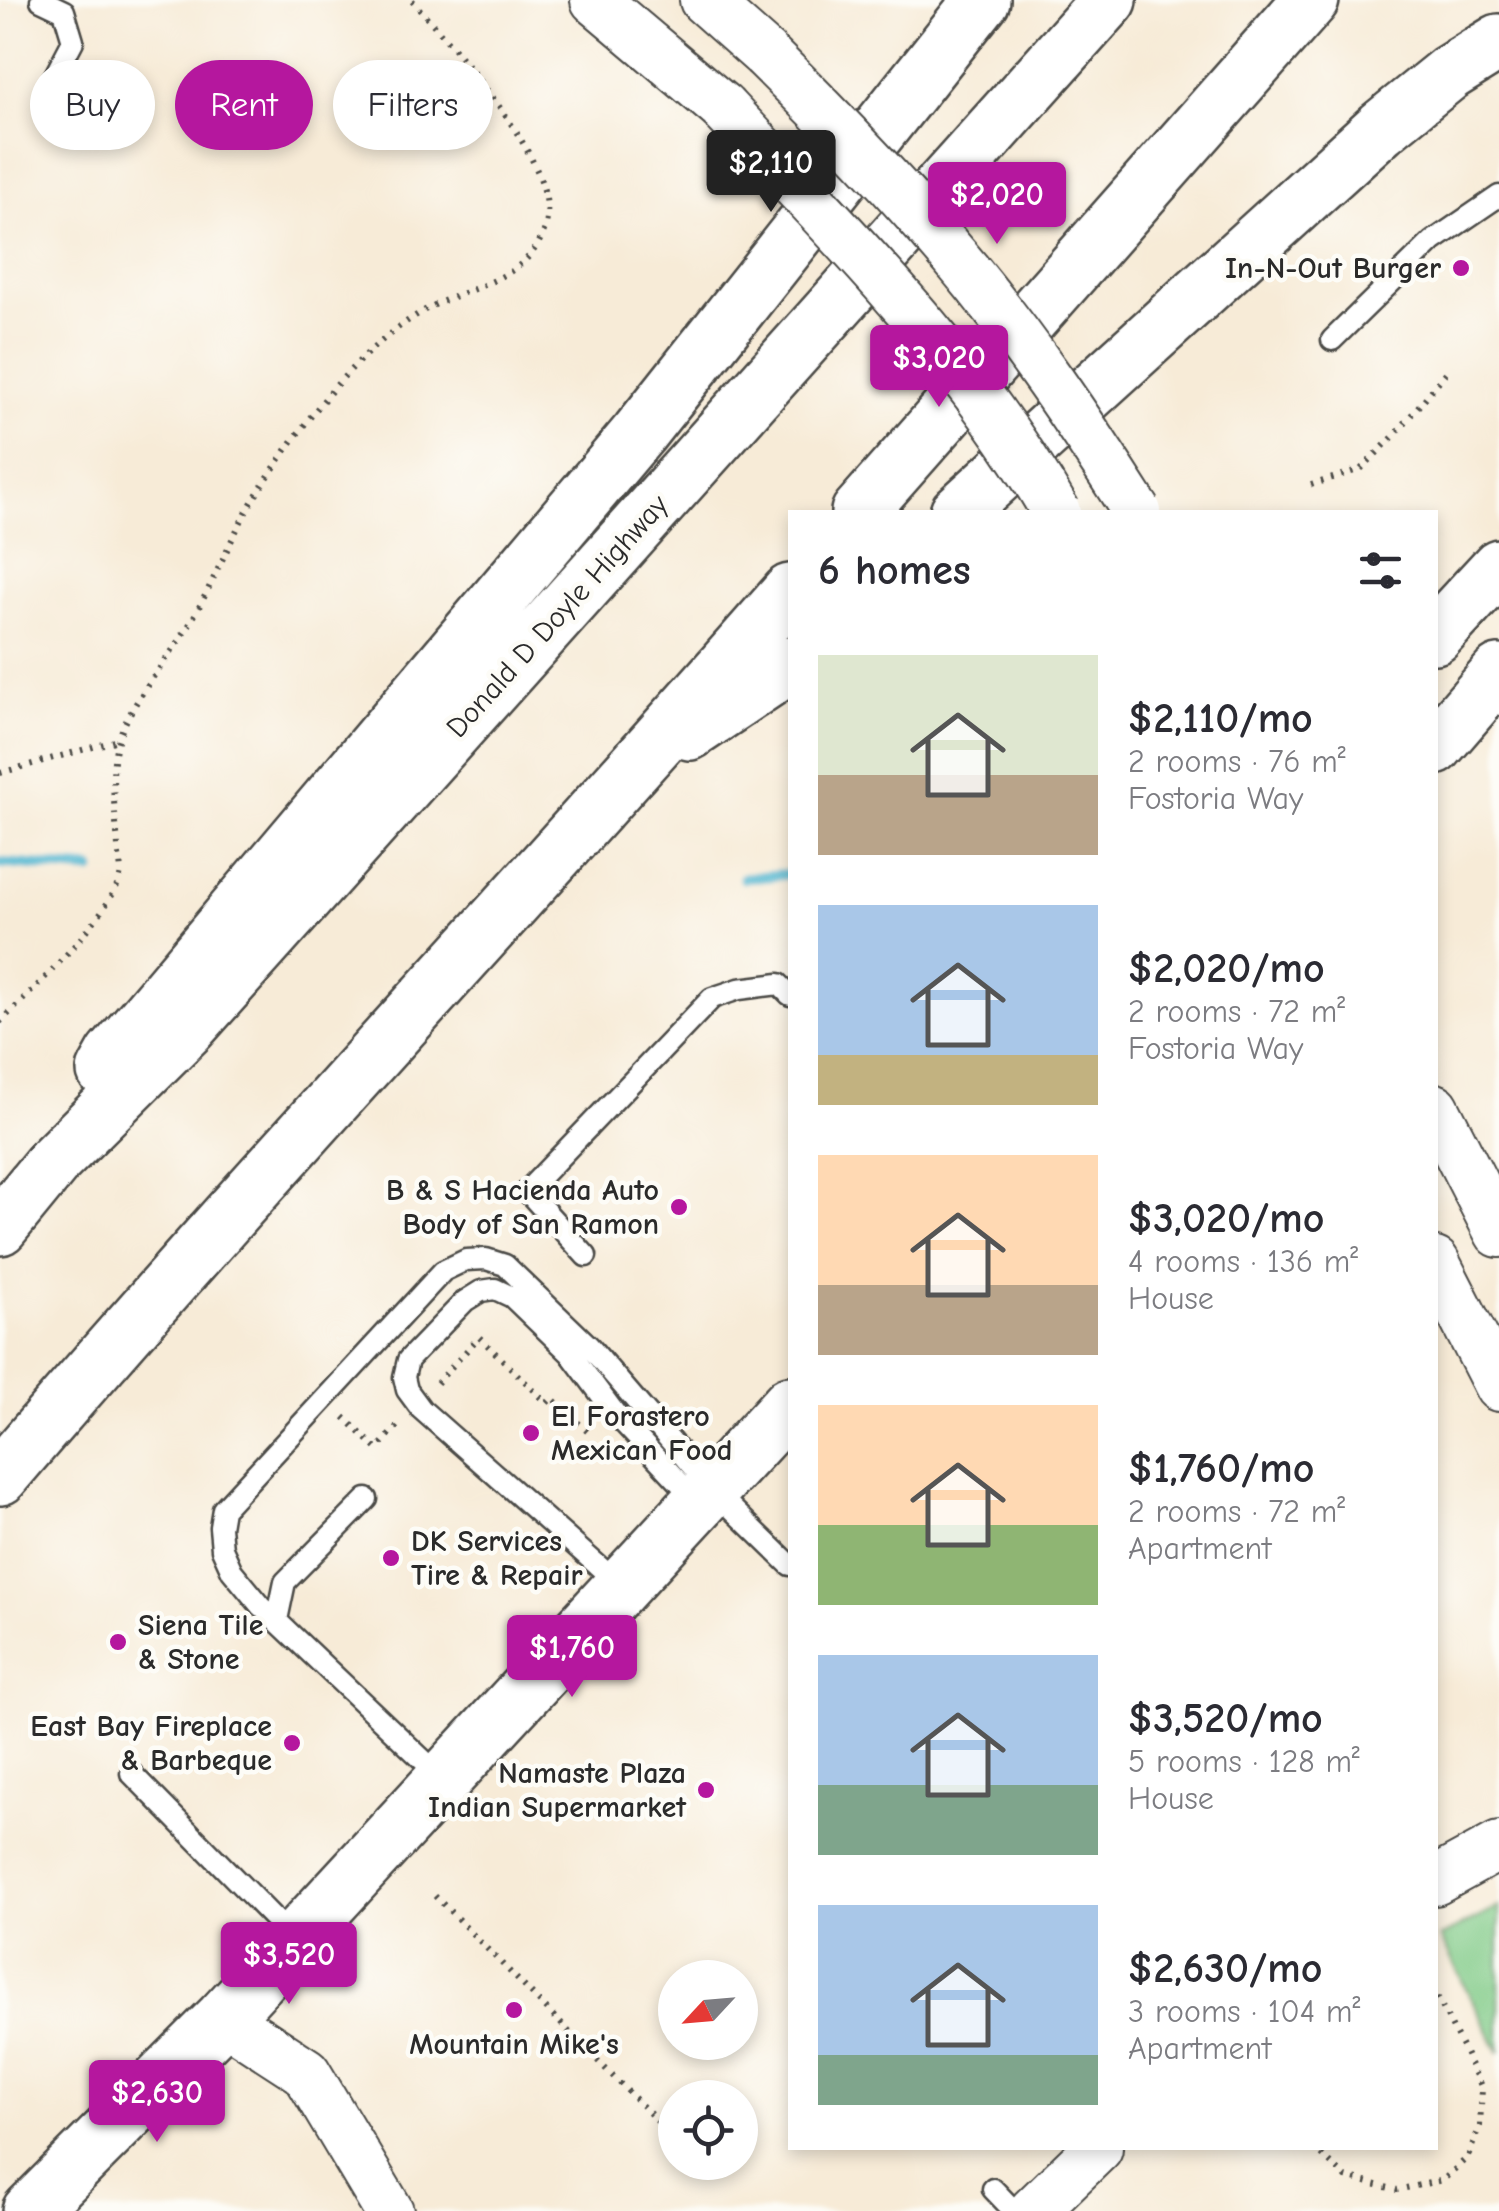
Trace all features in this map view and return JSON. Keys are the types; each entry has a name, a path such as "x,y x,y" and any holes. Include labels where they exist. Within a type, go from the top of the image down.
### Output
{"main road":[{"path":"54,1161 114,1055 638,434 982,0"},
{"name":"Donald D Doyle Highway","path":"0,1227 54,1161 202,1012 1110,0"},
{"path":"861,510 1312,0"},
{"path":"960,510 1381,128 1449,73 1499,42"},
{"path":"1438,633 1499,566"},
{"path":"0,1477 124,1332 788,594"},
{"path":"637,766 788,667"},
{"path":"1438,744 1499,673"},
{"path":"30,2211 223,2018 788,1406"}],"street":[{"path":"595,0 722,107 900,299 978,397 1055,510"},
{"path":"704,0 765,54 866,155 957,259 1044,374 1136,510"},
{"path":"1438,1114 1499,1233"},
{"path":"1438,1268 1499,1387"},
{"path":"1438,1879 1499,1846"},
{"path":"223,2018 306,2072 389,2211"},
{"path":"1013,2200 1095,2150"}],"lane":[{"path":"42,0 64,11 73,41 63,60"},
{"path":"1332,340 1434,241 1499,196"},
{"path":"586,1256 527,1191 712,998 738,989 786,987"},
{"path":"442,1778 277,1620 232,1570 222,1549 220,1527 223,1509 443,1271 466,1260 486,1259 505,1265 588,1346 704,1495"},
{"path":"620,1585 417,1404 404,1376 408,1360 465,1301 481,1291 494,1289 512,1298 570,1353 617,1416 704,1495 788,1563"},
{"path":"277,1620 285,1582 367,1499"},
{"path":"131,1773 294,1939"},
{"path":"1013,2200 1014,2211"}],"path":[{"path":"0,1022 107,905 120,876 114,756 118,740 192,620 260,488 329,393 380,341 428,309 514,270 535,250 546,226 548,195 526,148 475,74 412,0"},
{"path":"1311,485 1361,469 1396,435 1448,370"},
{"path":"0,772 118,740"},
{"path":"324,1400 378,1449 479,1338 548,1403 552,1398 602,1444"},
{"path":"435,1896 658,2122"},
{"path":"1316,2150 1346,2177 1397,2190 1443,2180 1468,2157 1480,2126 1482,2088 1438,1998"}],"green space":[{"path":"1499,1907 1499,2053 1440,1937"}],"waterway":[{"path":"0,863 91,870"},
{"path":"744,878 788,874"}],"place":[{"name":"In-N-Out Burger","path":"1461,268"},
{"name":"B & S Hacienda Auto Body of San Ramon","path":"679,1207"},
{"name":"El Forastero Mexican Food","path":"531,1433"},
{"name":"DK Services Tire & Repair","path":"391,1558"},
{"name":"Siena Tile & Stone","path":"118,1642"},
{"name":"East Bay Fireplace & Barbeque","path":"292,1743"},
{"name":"Namaste Plaza Indian Supermarket","path":"706,1790"},
{"name":"Mountain Mike's","path":"514,2010"}]}
